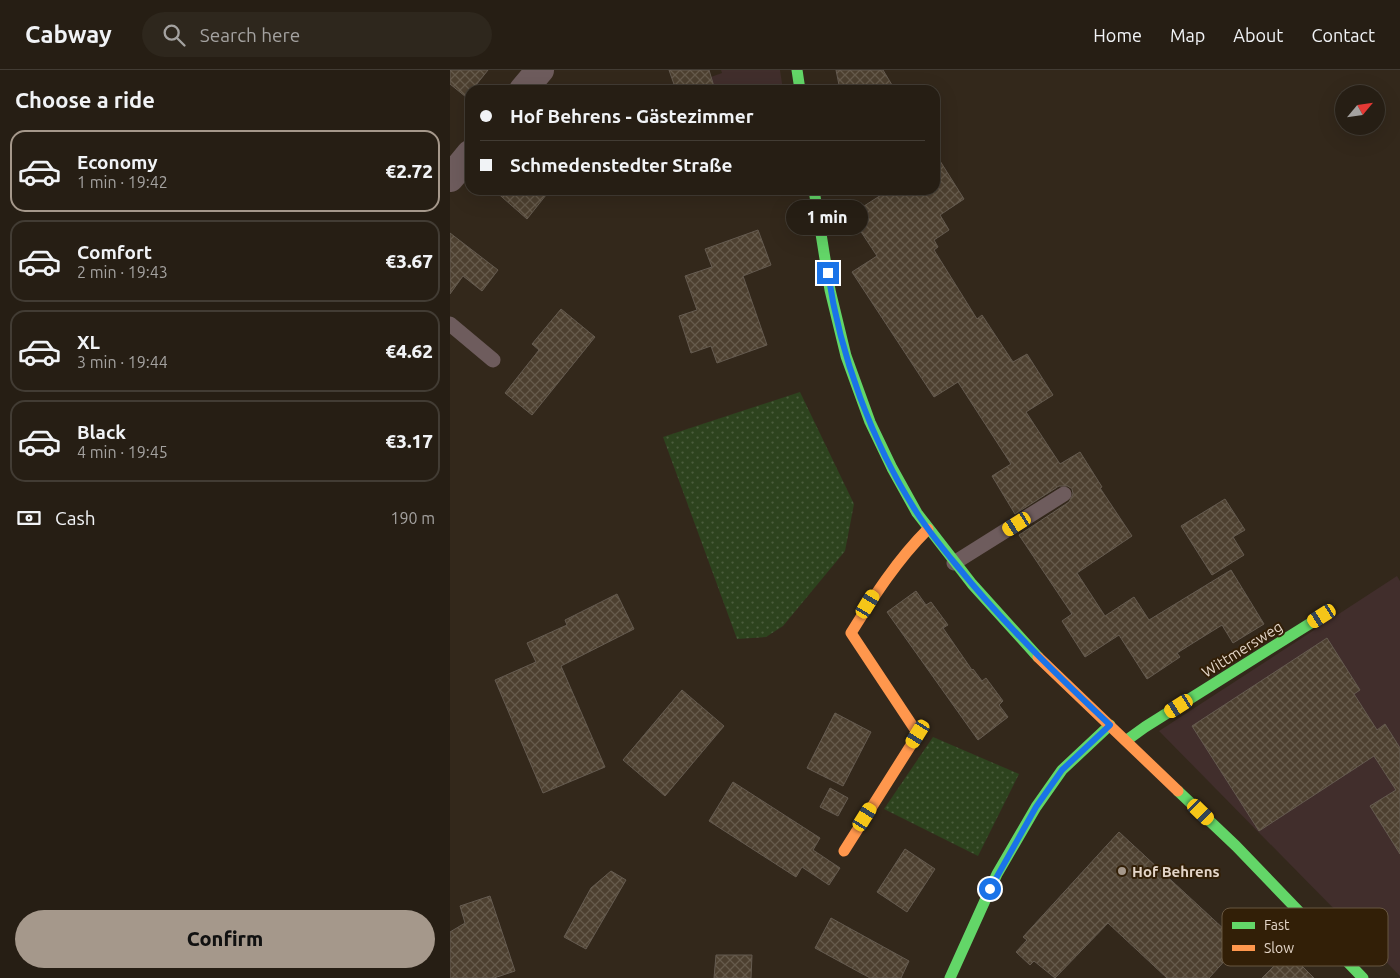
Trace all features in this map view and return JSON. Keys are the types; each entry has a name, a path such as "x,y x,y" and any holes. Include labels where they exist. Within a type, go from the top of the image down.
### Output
{"main road":[{"path":"794,71 798,85"},
{"path":"815,195 830,290 846,356 870,422 917,514 954,563 1034,653 1236,846 1296,908"},
{"path":"844,851 918,734 851,633 877,590 914,542 928,529"},
{"name":"Wittmersweg","path":"1127,740 1322,616"},
{"path":"950,978 997,874 1036,807 1062,770 1110,725"},
{"path":"1351,966 1363,978"}],"street":[{"path":"527,85 540,70"},
{"path":"450,178 465,160"}],"lane":[{"path":"450,324 493,360"},
{"path":"954,563 1064,494"}],"shaded area":[{"path":"721,70 780,70 782,85 689,85 722,73"},
{"path":"1397,576 1400,581 1400,976 1388,964 1388,908 1333,908 1159,731"}],"green space":[{"path":"800,392 854,504 845,551 783,626 766,637 737,639 663,437"},
{"path":"933,737 1019,774 978,856 884,809"}],"building":[{"path":"450,70 488,70 476,85 465,85 465,96 450,84"},
{"path":"669,70 709,70 714,85 674,85"},
{"path":"836,70 883,70 892,85 839,85"},
{"path":"940,161 964,199 940,215 949,230 934,240 938,247 934,250 977,319 982,315 1013,362 1027,354 1053,395 1026,412 1060,464 1080,452 1102,487 1100,488 1132,536 1077,573 1105,616 1134,597 1149,620 1231,570 1264,624 1233,643 1222,625 1177,653 1180,657 1147,679 1119,635 1085,657 1062,621 1072,614 1019,535 1069,502 1073,494 1072,489 1068,486 1059,486 1015,514 992,476 1011,464 958,382 934,397 852,272 877,256 850,215 881,195 940,195"},
{"path":"500,195 546,195 527,219"},
{"path":"758,230 771,265 743,276 767,345 717,363 711,346 691,353 679,316 697,310 685,276 712,267 705,249"},
{"path":"450,233 498,270 482,291 463,276 450,294"},
{"path":"561,309 595,337 532,415 505,393 539,350 532,344"},
{"path":"1225,499 1245,530 1233,537 1244,555 1212,575 1181,526"},
{"path":"916,591 926,605 931,602 948,625 943,628 972,670 982,681 986,678 1003,701 999,705 1008,717 978,740 887,612"},
{"path":"617,594 634,629 561,666 605,767 543,793 495,680 536,662 527,643 567,625 565,620"},
{"path":"1327,638 1360,690 1354,694 1377,730 1385,724 1400,748 1400,854 1370,806 1396,790 1374,756 1259,831 1192,726"},
{"path":"682,690 724,726 665,796 623,760"},
{"path":"835,713 871,732 843,786 807,768"},
{"path":"733,782 820,838 813,850 840,868 829,885 802,867 796,877 709,821"},
{"path":"830,788 848,798 838,816 820,807"},
{"name":"Hof Behrens","path":"1119,832 1222,927 1222,964 1209,978 1167,978 1108,923 1055,978 1034,961 1030,965 1016,952 1027,940 1023,937"},
{"path":"905,849 935,869 907,912 877,892"},
{"path":"611,871 626,880 586,949 564,937 591,888"},
{"path":"490,896 515,971 494,978 450,978 450,932 465,923 460,906"},
{"path":"831,918 909,961 901,978 870,978 815,948"},
{"path":"716,955 752,955 751,978 714,978"},
{"path":"1274,966 1302,966 1314,978 1262,978"}],"traffic: fast":[{"path":"797,70 799,85"},
{"path":"815,195 830,290 846,356 870,422 892,468 917,513 972,584 1038,657"},
{"path":"1127,740 1322,616"},
{"path":"950,978 997,874 1036,807 1062,770 1110,725"},
{"path":"1178,791 1236,846 1296,908"},
{"path":"1351,966 1363,978"}],"traffic: slow":[{"path":"844,851 918,734 851,633 896,566 928,529"},
{"path":"1038,657 1178,791"}],"place":[{"name":"Hof Behrens","path":"1122,871"}],"route":[{"path":"828,273 830,290 846,356 870,422 917,514 972,584 1034,653 1110,725 1062,770 1036,807 990,889"}]}
